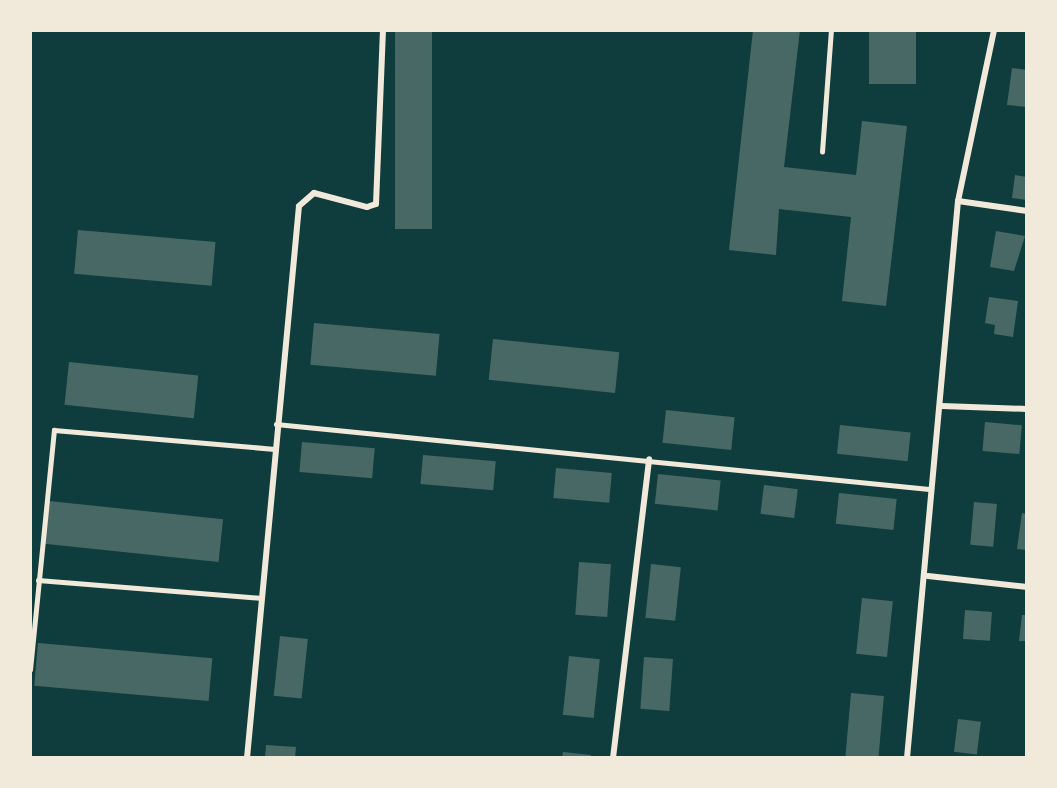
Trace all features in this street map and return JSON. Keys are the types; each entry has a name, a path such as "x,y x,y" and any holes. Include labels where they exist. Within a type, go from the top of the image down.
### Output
{"street":[{"path":"247,758 276,424 299,206 314,193 367,207 378,196 383,30"},
{"path":"907,758 928,576 929,489 942,406 958,201 994,30"},
{"path":"958,201 1027,211"},
{"path":"942,406 1027,409"},
{"path":"613,758 649,459"},
{"path":"928,576 1027,587"}],"lane":[{"path":"822,152 831,30"},
{"path":"276,424 649,459 929,489"},
{"path":"30,670 54,430 274,449"},
{"path":"38,580 261,598"}],"building":[{"path":"395,30 432,30 432,229 395,229"},
{"path":"753,30 800,30 784,167 856,175 862,121 907,126 886,306 842,301 851,217 779,209 776,255 729,250"},
{"path":"869,30 916,30 916,84 869,84"},
{"path":"1012,68 1027,70 1027,107 1007,105"},
{"path":"1015,175 1027,177 1027,200 1012,198"},
{"path":"78,230 215,242 212,286 74,274"},
{"path":"996,231 1025,236 1014,271 990,267"},
{"path":"989,297 1018,301 1013,337 994,334 995,325 985,323"},
{"path":"314,323 440,334 436,376 310,365"},
{"path":"493,339 619,352 615,393 489,380"},
{"path":"69,362 198,376 194,418 65,405"},
{"path":"666,410 735,417 731,450 663,443"},
{"path":"985,422 1022,425 1019,454 982,451"},
{"path":"840,425 911,432 908,461 837,454"},
{"path":"302,442 375,448 372,478 299,472"},
{"path":"423,455 496,461 493,490 420,484"},
{"path":"556,468 612,473 609,503 553,498"},
{"path":"658,474 721,481 718,510 655,504"},
{"path":"764,485 798,489 794,518 760,514"},
{"path":"839,493 897,499 893,530 836,524"},
{"path":"49,501 223,519 219,562 45,544"},
{"path":"974,502 997,504 993,547 970,545"},
{"path":"1022,513 1027,514 1027,550 1017,549"},
{"path":"579,562 611,564 607,617 575,615"},
{"path":"651,564 681,567 675,621 645,618"},
{"path":"862,598 893,601 887,657 856,654"},
{"path":"965,610 992,612 990,641 963,639"},
{"path":"1022,615 1027,615 1027,641 1019,641"},
{"path":"280,636 308,639 302,699 274,696"},
{"path":"38,643 212,658 209,701 34,686"},
{"path":"569,656 600,659 594,718 563,715"},
{"path":"644,657 673,659 669,711 640,709"},
{"path":"851,693 884,696 878,758 846,756"},
{"path":"958,719 981,722 977,755 954,752"},
{"path":"266,745 296,747 295,758 265,758"},
{"path":"563,752 591,755 591,758 562,758"}]}
